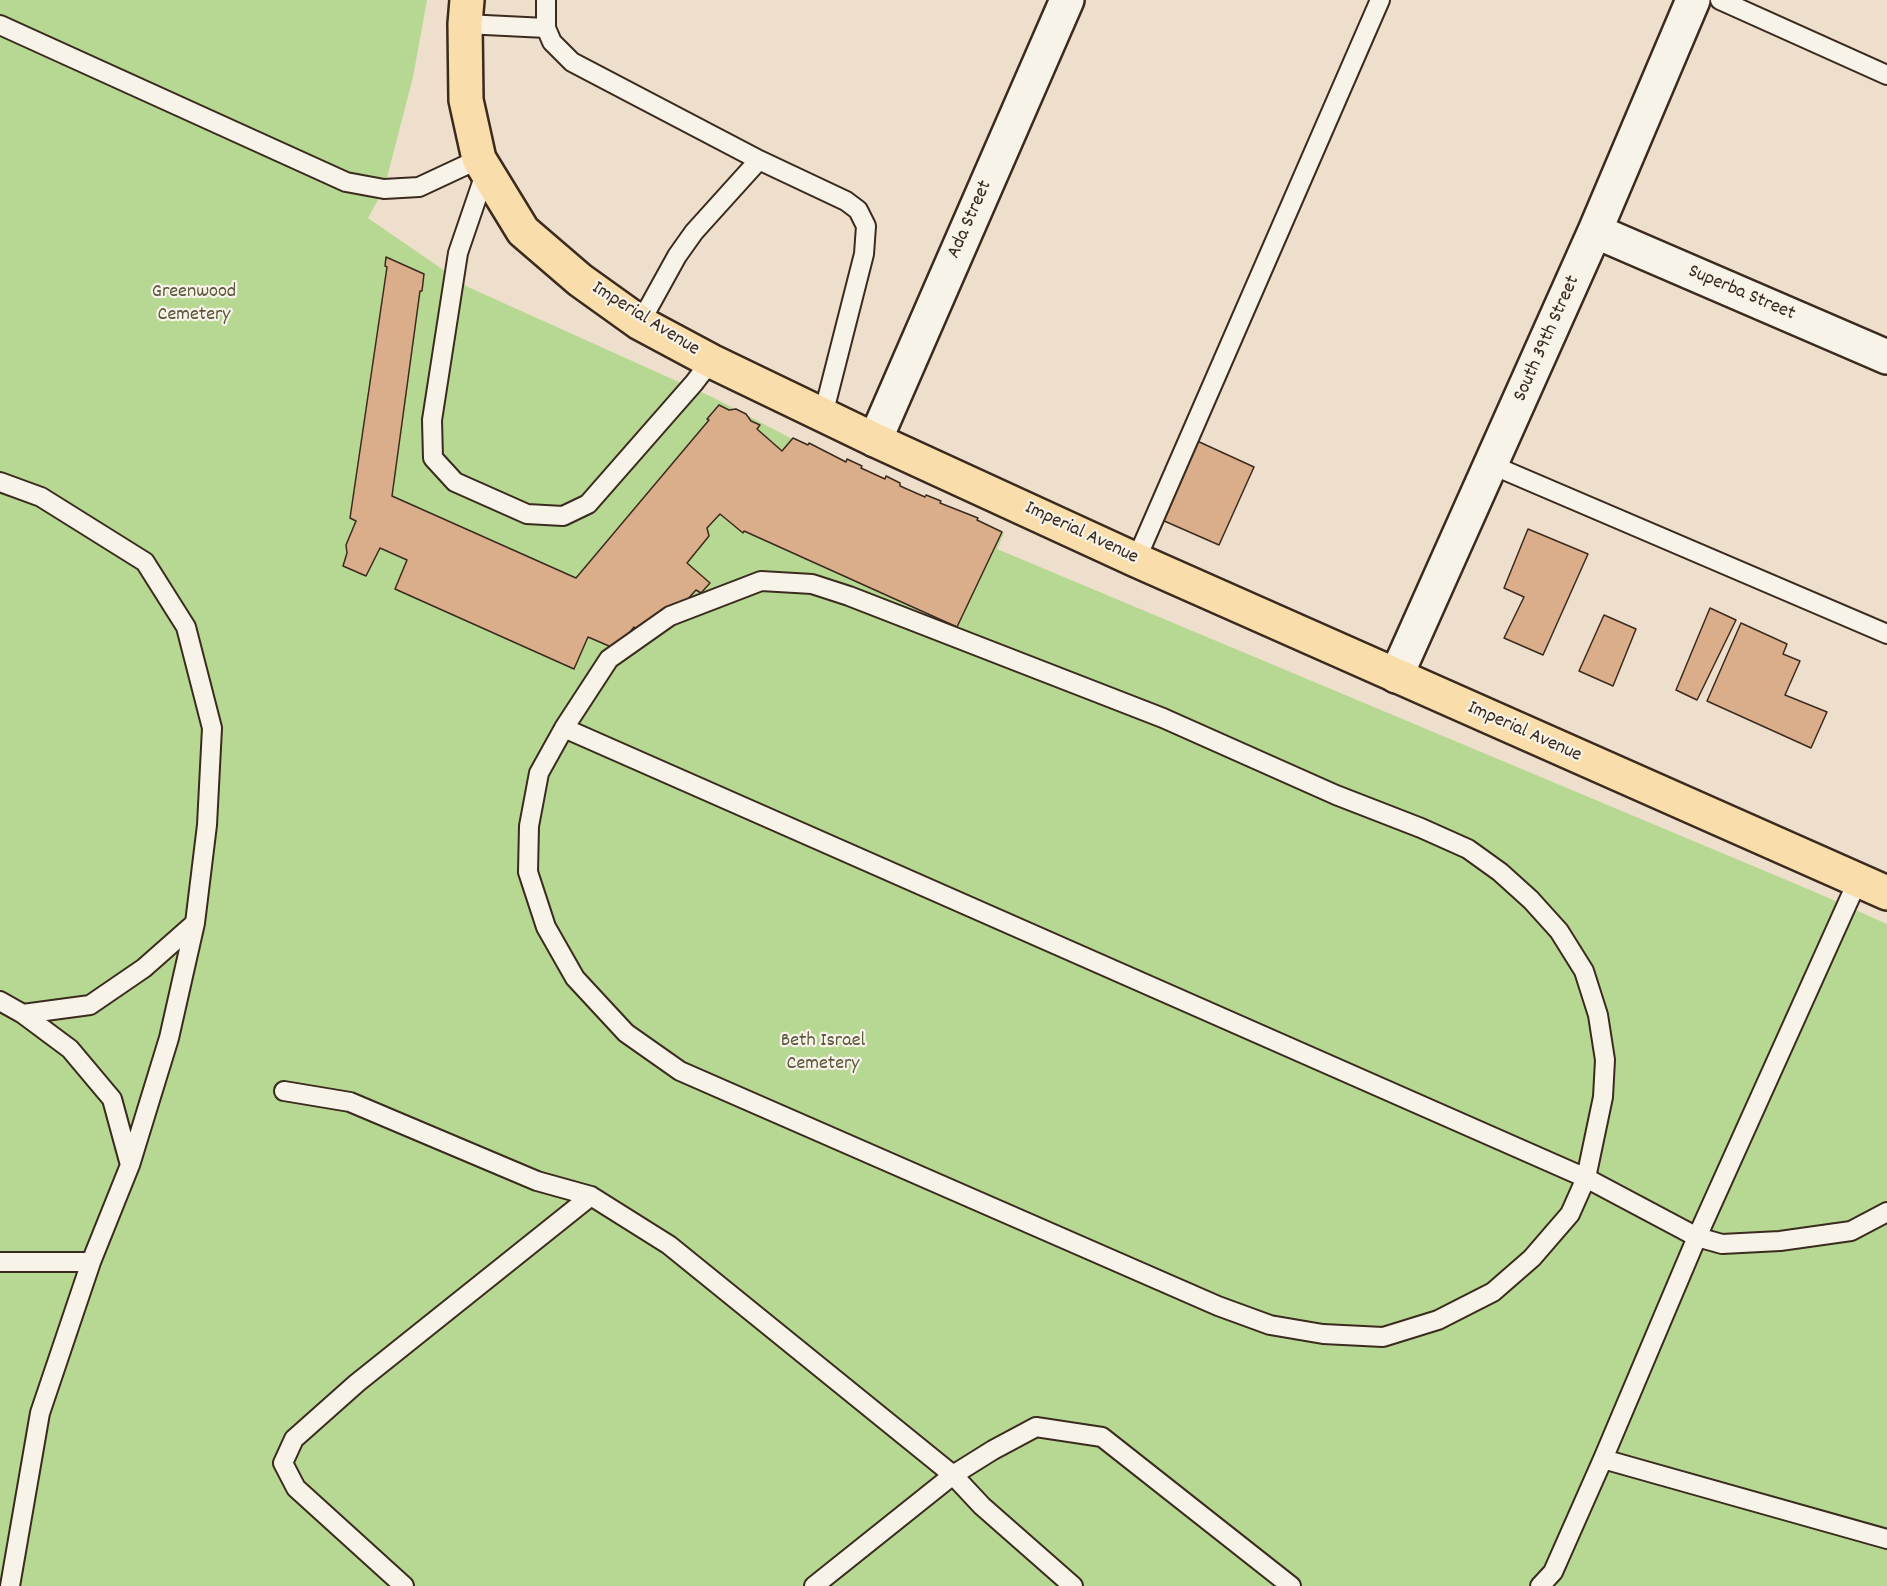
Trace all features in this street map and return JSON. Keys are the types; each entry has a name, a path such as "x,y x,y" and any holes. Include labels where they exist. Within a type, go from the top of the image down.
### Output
{"main road":[{"name":"Imperial Avenue","path":"466,12 466,100 483,165 523,231 580,280 640,323 711,361 875,440 1136,560 1887,893"}],"street":[{"name":"Ada Street","path":"875,440 1067,0"},
{"name":"South 39th Street","path":"1396,676 1596,231 1693,0"},
{"name":"Superba Street","path":"1596,231 1887,357"}],"lane":[{"path":"546,0 546,28 552,42 573,62 759,160 846,201 858,210 866,226 864,254 823,415"},
{"path":"1136,560 1380,0"},
{"path":"1720,0 1887,75"},
{"path":"466,12 546,28"},
{"path":"5,32 346,182 384,189 419,187 483,165"},
{"path":"640,323 688,240 759,160"},
{"path":"483,165 458,253 432,420 433,458 456,483 527,514 563,516 588,504 711,361"},
{"path":"1492,465 1887,634"},
{"path":"0,482 41,497 145,562 186,627 212,728 207,825 195,923 169,1038 130,1164 91,1262 40,1413 10,1586"},
{"path":"761,581 812,584 979,645 1163,718 1336,795 1421,828 1468,849 1500,872 1559,932 1584,970 1598,1014 1605,1060 1603,1097 1586,1178 1570,1214 1532,1258 1493,1292 1438,1320 1383,1337 1323,1334 1270,1325 1218,1306 680,1071 626,1033 575,978 546,927 528,872 529,826 539,773 564,728 609,659 670,616 761,581"},
{"path":"564,728 1586,1178 1697,1237 1722,1244 1780,1241 1851,1231 1887,1212"},
{"path":"1540,1586 1552,1572 1603,1459 1697,1237 1858,880"},
{"path":"23,1014 90,1005 144,968 195,923"},
{"path":"0,1001 23,1014 70,1049 112,1099 130,1164"},
{"path":"284,1091 350,1102 537,1181 591,1196 669,1245 953,1474 982,1506 1073,1586"},
{"path":"404,1586 296,1488 284,1463 294,1439 357,1383 591,1196"},
{"path":"0,1262 91,1262"},
{"path":"814,1586 953,1474 1036,1427 1102,1437 1291,1586"},
{"path":"1603,1459 1887,1539"}],"green space":[{"name":"Beth Israel Cemetery","path":"0,0 427,0 413,77 384,189 368,218 468,287 712,397 798,442 1004,533 997,549 1887,924 1887,1586 0,1586"}],"building":[{"path":"386,257 424,274 392,496 576,578 709,420 707,419 719,405 746,414 751,421 760,425 757,429 782,451 793,438 808,445 809,443 846,462 847,459 862,466 861,468 885,479 886,476 900,483 900,486 978,518 977,520 1002,532 957,627 744,531 743,533 720,514 707,528 709,536 687,563 710,583 701,593 696,590 686,601 636,629 634,627 616,649 588,637 574,669 395,589 407,560 380,548 366,576 343,566 347,553 346,545 356,521 350,518 387,267 385,266"},
{"path":"1195,440 1254,467 1219,545 1162,520"},
{"path":"1528,529 1588,554 1543,655 1504,638 1524,597 1504,588"},
{"path":"1710,608 1736,620 1697,700 1676,690"},
{"path":"1604,615 1636,629 1613,686 1579,671"},
{"path":"1741,623 1787,644 1783,654 1800,661 1785,695 1827,712 1811,748 1707,701"}],"park label":[{"name":"Greenwood Cemetery","path":"194,304"}]}
